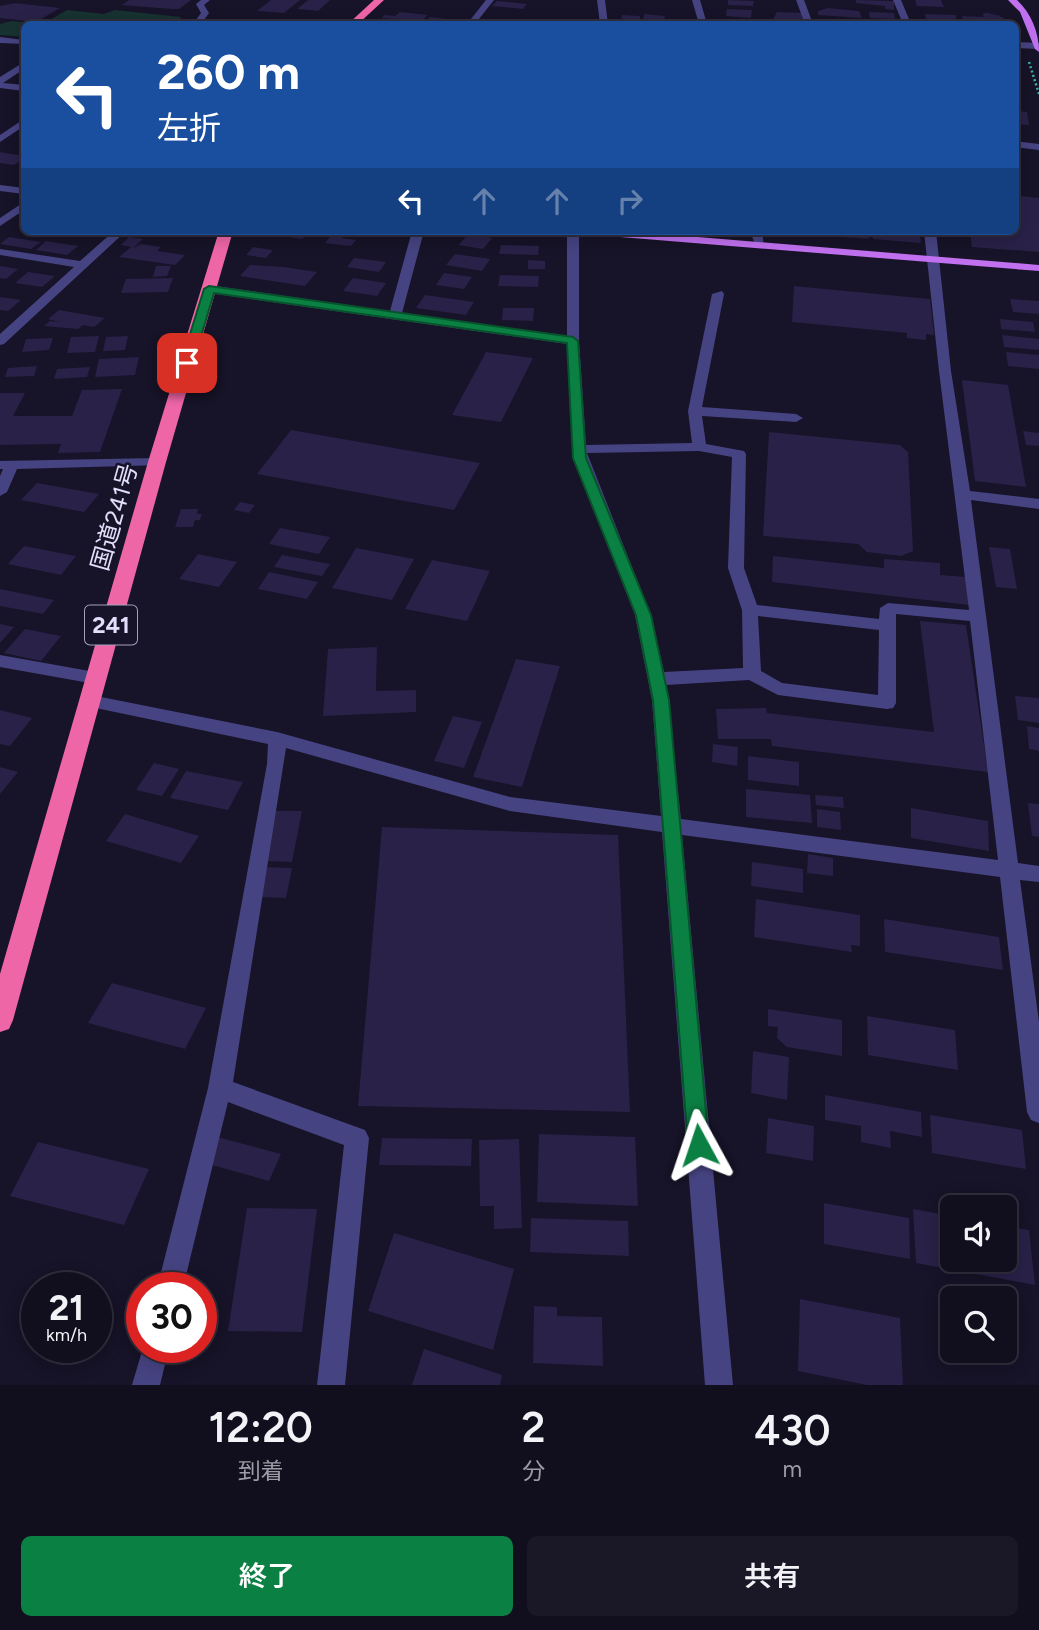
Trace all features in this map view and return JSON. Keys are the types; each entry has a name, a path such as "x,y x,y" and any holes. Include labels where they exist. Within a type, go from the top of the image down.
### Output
{"highway":[{"path":"356,21 379,0"},
{"name":"国道241号","path":"0,1020 157,461 225,235"}],"main road":[{"path":"1012,0 1024,11 1039,47"},
{"path":"634,235 1039,268"}],"street":[{"path":"199,21 205,13 200,4 206,0"},
{"path":"473,21 490,0"},
{"path":"601,0 604,21"},
{"path":"696,0 703,21"},
{"path":"800,0 808,21"},
{"path":"897,0 906,21"},
{"path":"0,40 21,42"},
{"path":"1019,45 1039,47"},
{"path":"0,83 21,67"},
{"path":"0,83 21,87"},
{"path":"0,139 21,124"},
{"path":"1019,144 1039,147"},
{"path":"0,188 21,191"},
{"path":"0,223 21,207"},
{"path":"0,341 115,235"},
{"path":"394,317 417,235"},
{"path":"573,235 573,341 580,458 643,615 661,700 719,1385"},
{"path":"757,235 760,245"},
{"path":"930,235 945,371 963,495 1007,870 1039,1112"},
{"path":"0,252 81,265"},
{"path":"209,289 573,341"},
{"path":"699,447 695,411 718,294"},
{"path":"0,321 20,324"},
{"path":"695,411 796,418"},
{"path":"579,449 699,447 739,454 736,568 750,610 752,674"},
{"path":"0,492 6,465 157,461"},
{"path":"963,495 1039,504"},
{"path":"657,679 752,674 778,689 887,703 887,608 978,616"},
{"path":"750,610 887,625"},
{"path":"0,661 95,678"},
{"path":"91,701 277,739 510,804 1039,874"},
{"path":"174,1272 220,1088 276,764 277,739"},
{"path":"220,1088 357,1138 331,1385"},
{"path":"146,1385 152,1363"}],"path":[{"path":"1019,45 1039,94"}],"green space":[{"path":"67,10 104,14 115,10 181,17 179,21 48,21"},
{"path":"21,22 21,37 0,35 0,24"}],"building":[{"path":"129,0 191,0 179,9 171,9 122,5"},
{"path":"271,0 300,0 284,13 257,11"},
{"path":"308,0 330,0 318,11 297,9"},
{"path":"728,0 754,1 753,6 728,5"},
{"path":"856,0 894,1 894,10 885,9 885,6 856,3"},
{"path":"915,0 941,0 944,7 917,6"},
{"path":"497,1 527,4 523,9 492,6"},
{"path":"15,3 60,8 38,21 27,21 0,18 0,6"},
{"path":"828,8 859,11 862,18 818,15 818,11"},
{"path":"727,9 752,10 751,18 726,16"},
{"path":"400,12 428,15 421,21 381,18 385,15 395,16"},
{"path":"777,12 804,13 804,20 773,19"},
{"path":"869,12 894,13 895,19 870,18"},
{"path":"644,14 665,16 664,21 643,21"},
{"path":"925,14 956,15 956,20 926,19"},
{"path":"982,14 1001,16 999,17 1003,17 1004,21 963,21 962,16 985,17"},
{"path":"622,15 640,16 640,21 621,21"},
{"path":"430,17 457,20 456,21 426,21"},
{"path":"1019,111 1027,112 1029,125 1019,124"},
{"path":"0,152 21,156 21,160 14,165 0,163"},
{"path":"1019,193 1020,196 1039,198 1039,252 972,247 970,235 1019,235"},
{"path":"276,235 306,235 302,239"},
{"path":"331,235 345,235 342,238 356,240 351,246 325,243"},
{"path":"467,235 492,238 483,249 459,245"},
{"path":"869,235 869,239 827,236"},
{"path":"872,235 920,235 921,243 873,239"},
{"path":"9,237 41,242 31,249 0,244"},
{"path":"129,237 143,239 133,248 141,244 161,247 157,251 185,255 175,265 119,257 131,247 121,245"},
{"path":"46,241 78,246 67,255 36,250"},
{"path":"501,245 539,246 538,255 499,254"},
{"path":"253,247 273,250 266,258 246,255"},
{"path":"455,254 490,259 482,271 446,265"},
{"path":"354,258 386,262 379,272 347,267"},
{"path":"528,260 545,261 545,269 528,269"},
{"path":"250,265 317,272 305,286 240,276"},
{"path":"0,266 18,269 6,279 0,278"},
{"path":"156,266 171,266 167,276 153,277"},
{"path":"28,272 55,276 42,287 15,283"},
{"path":"444,273 472,277 464,289 436,285"},
{"path":"500,275 539,276 538,287 498,286"},
{"path":"173,278 168,292 121,293 126,279"},
{"path":"353,278 386,283 377,296 343,291"},
{"path":"794,286 930,299 934,335 926,334 926,340 907,338 907,333 792,322"},
{"path":"425,295 474,302 466,315 416,308"},
{"path":"0,297 21,300 8,311 0,310"},
{"path":"1010,299 1039,301 1039,314 1013,312"},
{"path":"503,308 534,308 533,321 502,320"},
{"path":"59,310 105,318 94,327 83,325 78,329 44,326 50,321 60,322 48,319"},
{"path":"1000,319 1033,322 1035,332 1001,329"},
{"path":"1002,335 1039,339 1039,350 1004,347"},
{"path":"99,336 95,352 67,353 71,337"},
{"path":"128,336 125,350 103,351 106,337"},
{"path":"53,338 49,350 22,352 26,339"},
{"path":"486,352 533,358 501,422 452,415"},
{"path":"1006,352 1039,355 1039,369 1008,366"},
{"path":"139,357 135,375 95,377 99,359"},
{"path":"37,366 34,376 5,377 8,368"},
{"path":"90,367 87,377 54,379 57,369"},
{"path":"962,380 1008,385 1026,487 975,481"},
{"path":"122,389 100,452 58,453 61,444 0,445 0,393 25,393 13,416 72,416 82,390"},
{"path":"291,430 480,463 454,510 257,474"},
{"path":"1023,431 1039,433 1039,446 1026,445"},
{"path":"769,432 900,445 908,452 913,551 901,556 867,552 858,544 763,536"},
{"path":"37,483 99,494 84,512 21,500"},
{"path":"240,502 255,505 249,513 234,510"},
{"path":"181,509 198,509 197,514 202,514 200,520 195,520 193,527 175,527"},
{"path":"280,528 330,537 319,554 269,544"},
{"path":"24,546 76,556 61,575 8,564"},
{"path":"989,547 1010,549 1017,589 996,587"},
{"path":"356,548 414,559 392,600 332,588"},
{"path":"198,554 237,562 219,587 179,579"},
{"path":"282,555 330,564 322,576 274,567"},
{"path":"773,556 884,568 884,559 940,563 940,575 966,577 969,605 772,582"},
{"path":"432,560 490,571 467,621 405,609"},
{"path":"269,572 318,582 307,599 258,589"},
{"path":"0,589 54,600 43,614 0,606"},
{"path":"920,621 966,625 988,772 772,746 771,739 718,739 716,709 766,708 767,713 934,732"},
{"path":"0,624 14,627 0,643"},
{"path":"25,629 61,636 41,661 4,653"},
{"path":"377,647 376,691 416,690 416,712 323,716 328,649"},
{"path":"516,659 560,666 522,787 473,777"},
{"path":"1015,696 1039,698 1039,723 1018,720"},
{"path":"0,710 32,718 10,746 0,744"},
{"path":"453,716 482,722 464,768 434,761"},
{"path":"1027,726 1039,728 1039,751 1029,749"},
{"path":"713,744 738,747 737,766 712,762"},
{"path":"748,756 799,762 799,786 748,780"},
{"path":"154,763 179,769 162,796 136,790"},
{"path":"0,767 18,772 0,794"},
{"path":"186,771 243,782 228,810 170,798"},
{"path":"746,789 810,795 812,823 746,817"},
{"path":"815,795 843,797 844,808 816,805"},
{"path":"1028,803 1039,804 1039,837 1032,836"},
{"path":"911,808 988,821 989,851 911,838"},
{"path":"817,809 840,812 841,830 817,827"},
{"path":"276,811 302,811 292,862 265,861"},
{"path":"125,814 199,836 181,863 106,841"},
{"path":"382,827 618,835 630,1112 358,1106"},
{"path":"808,854 833,858 833,876 807,873"},
{"path":"752,862 803,869 803,893 751,886"},
{"path":"264,867 292,868 286,898 257,897"},
{"path":"756,899 860,915 860,946 851,945 852,952 754,937"},
{"path":"884,919 999,937 1003,970 885,952"},
{"path":"112,983 206,1008 185,1049 88,1023"},
{"path":"768,1009 842,1020 842,1056 787,1047 777,1038 778,1027 768,1026"},
{"path":"867,1016 955,1030 958,1070 868,1055"},
{"path":"753,1051 789,1057 787,1100 751,1093"},
{"path":"825,1095 921,1112 922,1137 890,1131 891,1148 861,1142 861,1126 825,1120"},
{"path":"930,1115 1022,1130 1026,1169 932,1153"},
{"path":"768,1118 814,1126 813,1161 766,1153"},
{"path":"206,1134 281,1154 269,1181 194,1160"},
{"path":"539,1134 635,1137 638,1206 537,1202"},
{"path":"382,1138 472,1139 471,1166 379,1165"},
{"path":"519,1139 522,1228 494,1229 494,1206 480,1206 479,1140"},
{"path":"38,1142 149,1169 124,1225 10,1196"},
{"path":"824,1203 909,1218 910,1259 824,1244"},
{"path":"247,1208 317,1209 302,1332 228,1331"},
{"path":"913,1209 940,1214 940,1267 916,1263"},
{"path":"531,1218 628,1221 629,1256 530,1252"},
{"path":"1017,1228 1029,1230 1035,1285 965,1272 1017,1272"},
{"path":"394,1233 514,1269 493,1350 368,1311"},
{"path":"800,1299 900,1318 903,1385 867,1385 798,1371"},
{"path":"534,1306 557,1307 557,1316 602,1317 603,1366 533,1363"},
{"path":"424,1349 502,1375 500,1385 412,1385"}],"route":[{"path":"187,363 209,289 573,341 580,458 643,615 661,700 699,1145"}]}
